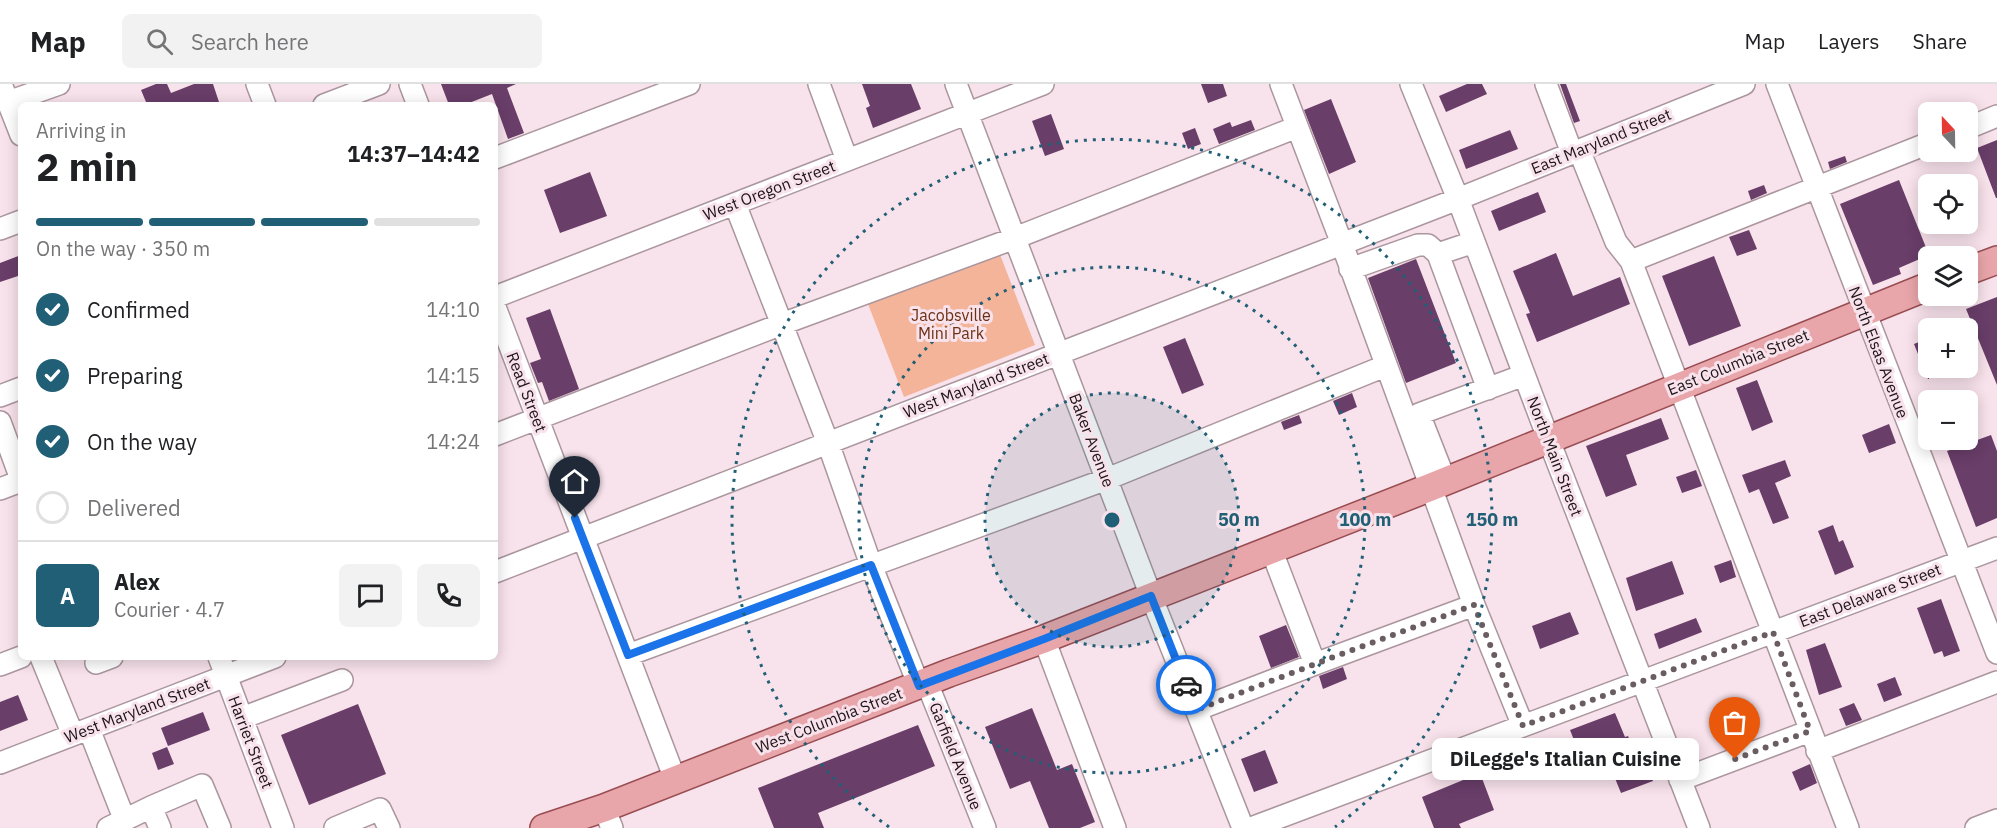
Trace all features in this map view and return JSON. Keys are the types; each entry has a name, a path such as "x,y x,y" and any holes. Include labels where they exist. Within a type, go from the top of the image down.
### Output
{"main road":[{"path":"1978,267 1997,260"},
{"name":"East Columbia Street","path":"1548,438 1918,290"},
{"name":"West Columbia Street","path":"544,828 608,818 675,779 1044,639 1548,438"}],"street":[{"path":"18,127 5,93 59,84"},
{"path":"257,84 264,102"},
{"path":"332,102 379,84"},
{"path":"410,84 417,102"},
{"path":"498,157 688,84"},
{"path":"819,84 847,160"},
{"name":"Baker Avenue","path":"956,84 1151,596 1243,828"},
{"name":"West Oregon Street","path":"498,296 1043,84"},
{"path":"1281,84 1342,244 1385,366 1438,483"},
{"name":"North Main Street","path":"1411,84 1458,199 1548,438 1700,828"},
{"path":"1546,84 1616,242 1631,261 1848,828"},
{"name":"East Maryland Street","path":"1458,199 1744,84"},
{"name":"North Elsas Avenue","path":"1777,84 1997,652"},
{"path":"1978,124 1997,117"},
{"path":"498,434 782,324 1015,238 1297,128"},
{"path":"1631,261 1918,147"},
{"name":"West Maryland Street","path":"498,571 1458,199"},
{"name":"Garfield Avenue","path":"735,204 828,443 871,565 985,828"},
{"path":"0,229 18,222"},
{"path":"1438,254 1474,242"},
{"path":"1350,268 1418,245 1428,245 1438,254 1488,389"},
{"name":"Read Street","path":"498,315 675,779"},
{"path":"628,655 1107,479 1385,366"},
{"path":"1523,726 1474,605 1419,414 1524,375"},
{"path":"0,396 18,389"},
{"path":"0,422 18,472"},
{"path":"0,489 18,481"},
{"name":"East Delaware Street","path":"1251,828 1997,548"},
{"path":"1271,549 1316,664"},
{"path":"1196,710 1474,605"},
{"path":"1044,639 1115,828"},
{"path":"0,665 18,658"},
{"path":"43,660 81,732 116,824 202,785 220,828"},
{"name":"West Maryland Street","path":"0,763 81,732 222,666 257,660"},
{"name":"Harriet Street","path":"222,666 283,828"},
{"path":"242,718 342,680"},
{"path":"1680,780 1814,741 1997,682"},
{"path":"151,807 160,828"},
{"path":"335,828 380,809 389,828"},
{"path":"1976,828 1997,820"}],"green space":[{"name":"Jacobsville Mini Park","path":"999,252 1035,345 904,397 868,304"}],"building":[{"path":"156,84 167,84 171,93 194,84 213,84 219,102 146,102 141,90"},
{"path":"441,84 516,84 507,88 524,133 508,139 498,111 498,102 495,102 492,94 472,102 448,102"},
{"path":"862,84 911,84 921,109 873,128 866,108 870,106"},
{"path":"1201,84 1223,84 1227,96 1208,103"},
{"path":"1467,84 1482,84 1487,94 1446,112 1439,96"},
{"path":"1560,84 1566,84 1580,121 1574,123"},
{"path":"1331,99 1356,162 1329,174 1304,110"},
{"path":"1051,114 1064,149 1045,156 1032,121"},
{"path":"1251,120 1255,130 1219,144 1213,129 1230,122 1232,127"},
{"path":"1195,128 1201,144 1188,149 1182,133"},
{"path":"1510,130 1518,149 1466,169 1459,150"},
{"path":"1997,140 1997,198 1978,151 1978,148"},
{"path":"1845,156 1847,162 1830,169 1828,162"},
{"path":"590,172 607,216 560,233 544,190"},
{"path":"1899,180 1918,228 1918,234 1921,234 1925,246 1918,246 1918,260 1899,268 1901,274 1873,285 1840,204"},
{"path":"1764,185 1767,193 1751,200 1748,191"},
{"path":"1538,192 1546,212 1499,231 1491,211"},
{"path":"1749,230 1757,249 1737,256 1729,237"},
{"path":"1556,253 1573,296 1620,277 1630,304 1537,342 1526,314 1530,313 1513,271"},
{"path":"18,256 18,276 0,282 0,263"},
{"path":"1714,256 1741,326 1689,346 1662,276"},
{"path":"1416,259 1456,363 1406,383 1368,278"},
{"path":"1997,297 1997,385 1978,338 1978,318 1970,318 1966,309"},
{"path":"550,309 579,389 549,401 542,382 538,383 530,363 541,359 526,318"},
{"path":"1185,338 1204,385 1182,394 1163,347"},
{"path":"1918,342 1918,354 1914,344"},
{"path":"1757,380 1773,422 1752,431 1736,388"},
{"path":"1352,393 1357,407 1339,415 1333,401"},
{"path":"1299,415 1302,423 1284,430 1281,422"},
{"path":"1661,418 1669,439 1626,455 1637,485 1606,497 1586,446"},
{"path":"1889,424 1896,443 1869,453 1862,435"},
{"path":"1991,435 1997,451 1997,518 1976,527 1947,451 1978,450 1978,440"},
{"path":"1785,460 1791,476 1775,483 1789,518 1773,524 1759,489 1749,493 1742,475"},
{"path":"1696,470 1702,486 1682,493 1676,477"},
{"path":"1833,525 1839,542 1843,540 1854,567 1835,575 1818,531"},
{"path":"1731,560 1736,577 1720,583 1714,566"},
{"path":"1672,561 1684,594 1636,611 1626,578"},
{"path":"1941,599 1960,651 1944,657 1942,651 1934,654 1917,608"},
{"path":"1570,612 1579,634 1540,649 1532,626"},
{"path":"1696,618 1702,632 1659,649 1654,634"},
{"path":"1286,625 1299,657 1271,668 1259,636"},
{"path":"1825,643 1842,687 1819,695 1806,650"},
{"path":"1343,667 1347,679 1323,689 1319,676"},
{"path":"1895,677 1902,695 1884,702 1877,684"},
{"path":"18,695 28,720 0,731 0,702"},
{"path":"1854,703 1862,720 1846,726 1839,709"},
{"path":"358,704 386,774 309,805 281,735"},
{"path":"1032,708 1057,770 1072,764 1095,822 1080,828 1049,828 1030,781 1010,789 985,727"},
{"path":"203,712 210,730 168,746 161,728"},
{"path":"1615,713 1625,737 1628,736 1641,770 1648,767 1653,781 1621,793 1601,744 1579,753 1570,730"},
{"path":"918,725 935,766 818,813 824,828 774,828 758,788"},
{"path":"167,747 174,764 158,770 152,753"},
{"path":"1265,750 1278,783 1254,792 1241,759"},
{"path":"1810,764 1817,783 1800,791 1792,772"},
{"path":"1480,773 1494,810 1459,824 1461,828 1434,828 1422,797"}],"way so far":[{"path":"1186,685 1196,710 1474,605 1523,726 1773,632 1810,731 1735,759"}],"place":[{"name":"DiLegge's Italian Cuisine","path":"1735,759"}],"route":[{"path":"575,518 628,655 871,565 919,686 1151,596 1186,685"}]}
